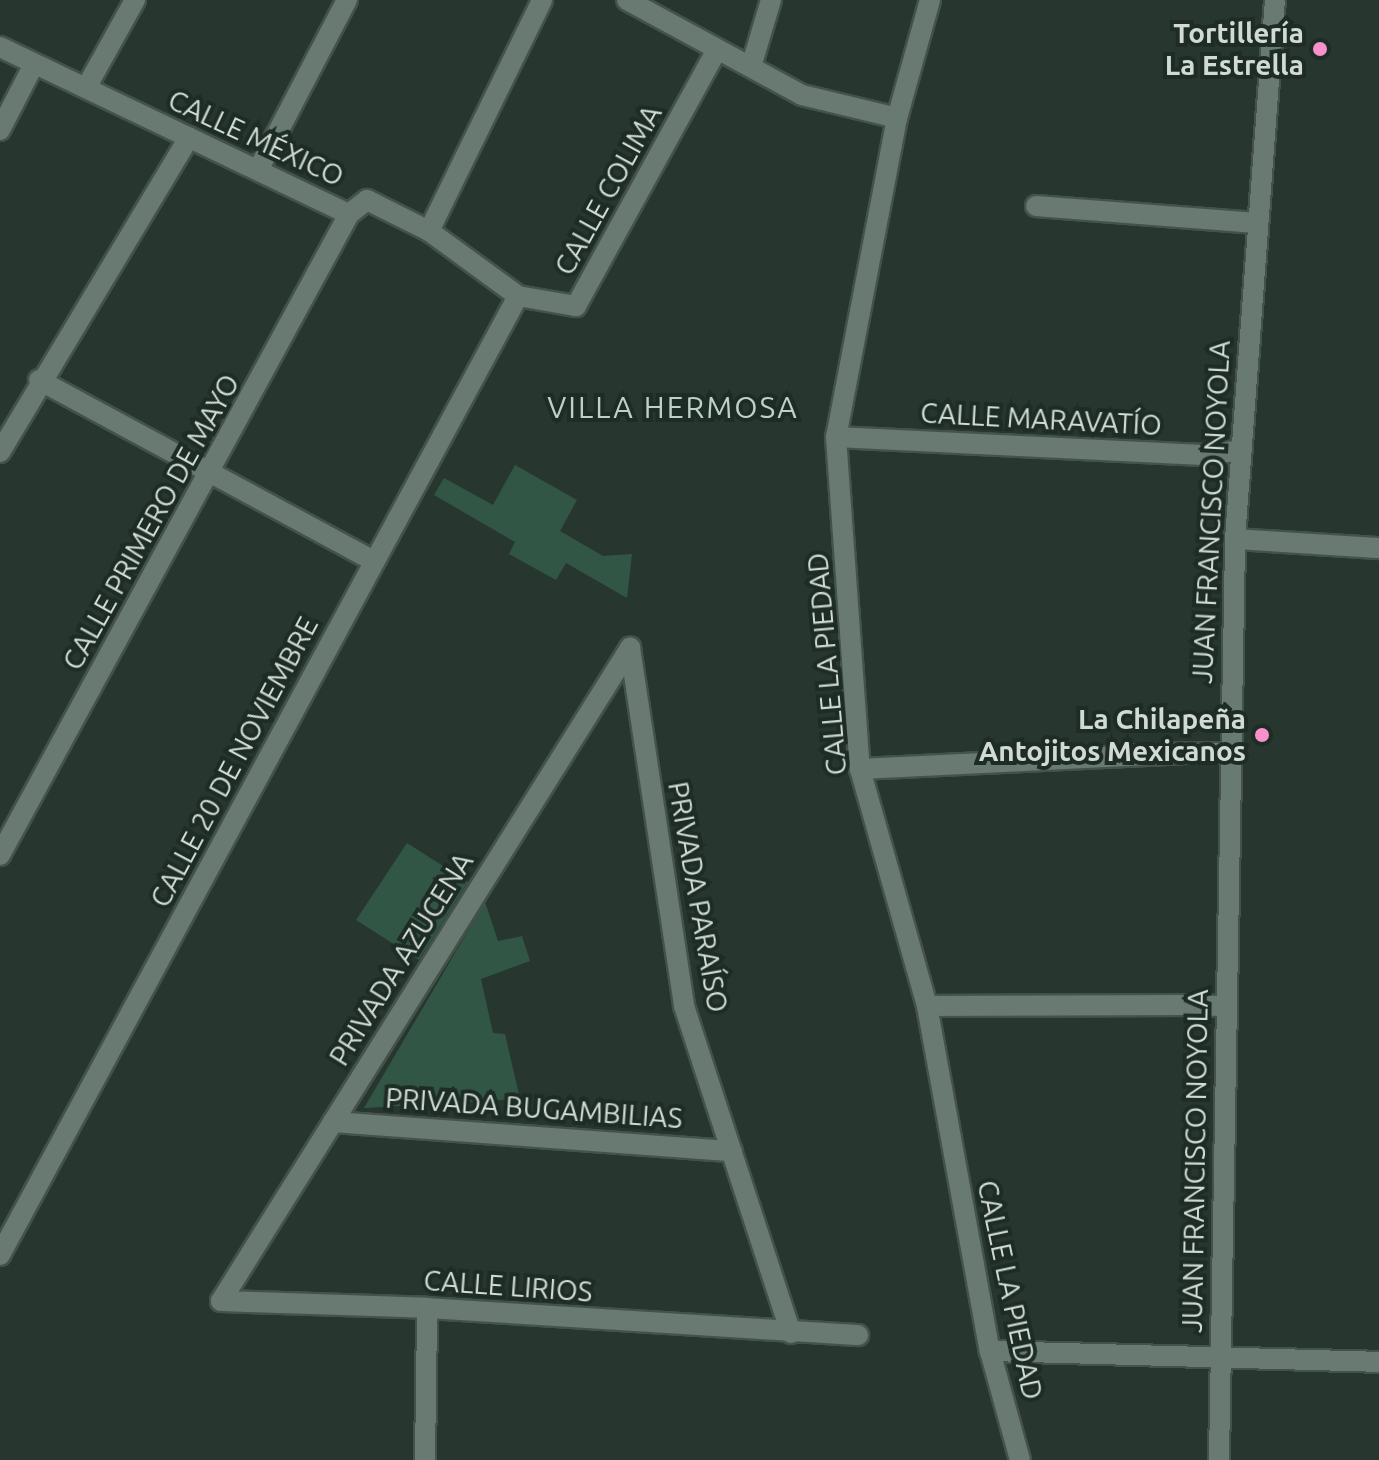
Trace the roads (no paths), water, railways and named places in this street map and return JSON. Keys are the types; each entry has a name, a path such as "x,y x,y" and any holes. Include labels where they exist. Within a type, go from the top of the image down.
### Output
{"street":[{"path":"86,88 135,0"},
{"path":"258,170 347,0"},
{"path":"429,231 542,0"},
{"path":"627,0 802,95 897,118"},
{"path":"751,67 771,0"},
{"name":"CALLE LA PIEDAD","path":"930,0 897,118 836,437 860,769 927,1006 990,1351 1020,1460"},
{"name":"JUAN FRANCISCO NOYOLA","path":"1219,1460 1227,753 1235,539 1256,223 1275,0"},
{"name":"CALLE MÉXICO","path":"0,47 349,214 367,200 429,231 518,296"},
{"name":"CALLE COLIMA","path":"518,296 576,306 717,50"},
{"path":"0,130 34,64"},
{"path":"0,452 39,380 189,137"},
{"path":"1036,206 1256,223"},
{"name":"CALLE PRIMERO DE MAYO","path":"0,855 349,214"},
{"name":"CALLE 20 DE NOVIEMBRE","path":"0,1255 6,1231 518,296"},
{"path":"39,380 374,561"},
{"name":"CALLE MARAVATÍO","path":"836,437 1203,455 1242,450"},
{"path":"1235,539 1379,548"},
{"name":"PRIVADA AZUCENA","path":"221,1301 630,648"},
{"name":"PRIVADA PARAÍSO","path":"630,648 684,1006 791,1333"},
{"path":"860,769 1227,753"},
{"path":"927,1006 1225,1006"},
{"name":"PRIVADA BUGAMBILIAS","path":"333,1122 732,1151"},
{"name":"CALLE LIRIOS","path":"221,1301 427,1308 858,1335"},
{"path":"425,1460 427,1308"},
{"path":"990,1351 1220,1355 1379,1362"}],"place":[{"name":"Tortillería La Estrella","path":"1320,49"},
{"name":"La Chilapeña Antojitos Mexicanos","path":"1262,735"}],"district":[{"name":"VILLA HERMOSA","path":"673,407"}]}
